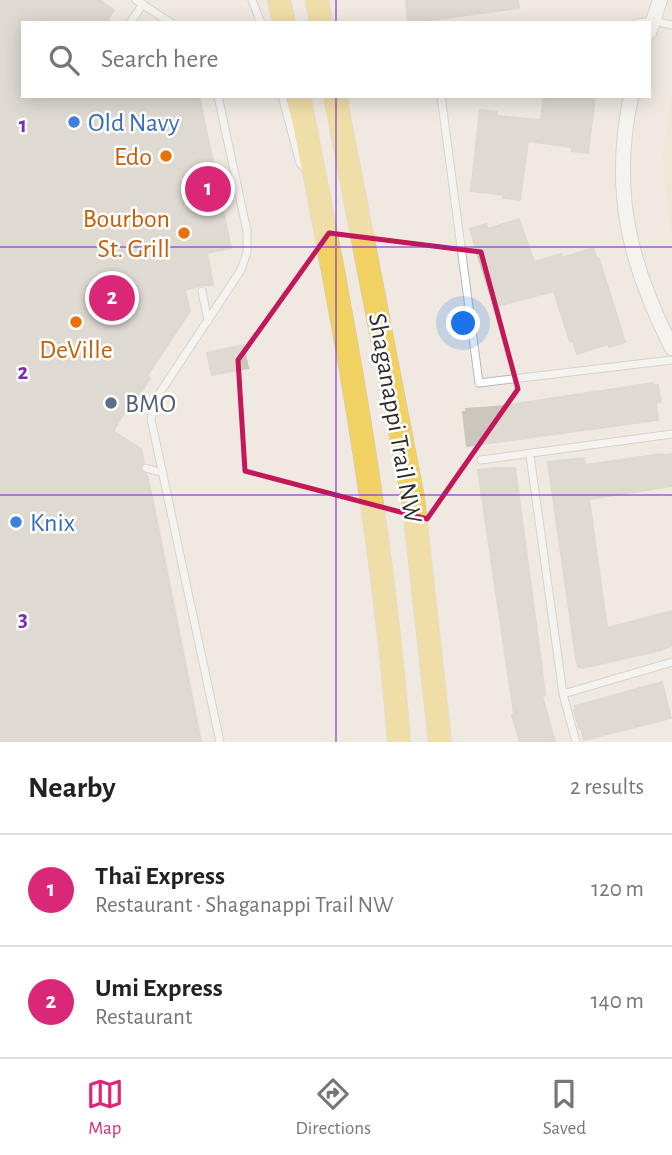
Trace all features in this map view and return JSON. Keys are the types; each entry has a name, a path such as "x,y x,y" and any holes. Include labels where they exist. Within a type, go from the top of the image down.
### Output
{"main road":[{"path":"279,0 284,21"},
{"path":"317,0 321,21"},
{"name":"Shaganappi Trail NW","path":"299,98 368,465 388,621 399,742"},
{"name":"Shaganappi Trail NW","path":"335,98 413,498 440,742"}],"street":[{"path":"651,27 660,0"},
{"path":"631,98 623,140 622,178 627,224 645,290 672,348"}],"lane":[{"path":"252,0 260,21"},
{"path":"131,21 139,2 168,21"},
{"path":"651,27 672,25"},
{"path":"218,98 246,223 248,246 241,270 157,397 152,425 220,742"},
{"path":"283,98 300,163 316,184"},
{"path":"440,98 479,383 672,360"},
{"path":"202,291 208,321"},
{"path":"481,460 672,434"},
{"path":"530,455 563,694 576,742"},
{"path":"146,468 163,473"},
{"path":"563,694 672,664"}],"highlighted area":[{"path":"329,233 481,252 518,389 427,519 245,471 238,360"}],"shaded area":[{"path":"672,92 672,242 662,157"}],"building":[{"path":"0,0 100,0 114,10 107,21 21,21 21,98 199,98 231,248 207,253 213,285 201,285 185,290 190,311 147,376 150,378 137,399 134,397 113,431 141,449 144,462 140,469 147,475 152,497 201,742 0,742"},
{"path":"406,0 518,0 519,8 408,21"},
{"path":"544,98 595,98 588,153 572,151 572,147 528,141 520,200 471,191 480,110 497,112 497,116 541,120"},
{"path":"519,219 534,262 561,254 562,258 593,248 599,259 625,342 609,347 608,344 577,354 573,341 570,342 554,291 497,306 493,294 490,294 470,229 486,224 488,229"},
{"path":"243,345 248,368 212,375 207,353"},
{"path":"653,383 654,386 658,385 661,402 656,402 658,420 467,446 463,412 467,412 466,409"},
{"path":"672,454 672,486 589,499 607,628 672,611 672,646 578,667 548,462 584,458 585,465"},
{"path":"515,468 545,695 542,696 555,742 520,742 512,715 514,714 478,470"},
{"path":"662,682 671,718 584,740 575,706"}],"place":[{"name":"Old Navy","path":"74,122"},
{"name":"Edo","path":"166,156"},
{"name":"Thaï Express","path":"208,189"},
{"name":"Bourbon St. Grill","path":"184,233"},
{"name":"Umi Express","path":"112,298"},
{"name":"DeVille","path":"76,322"},
{"name":"BMO","path":"111,403"},
{"name":"Knix","path":"16,522"}]}
